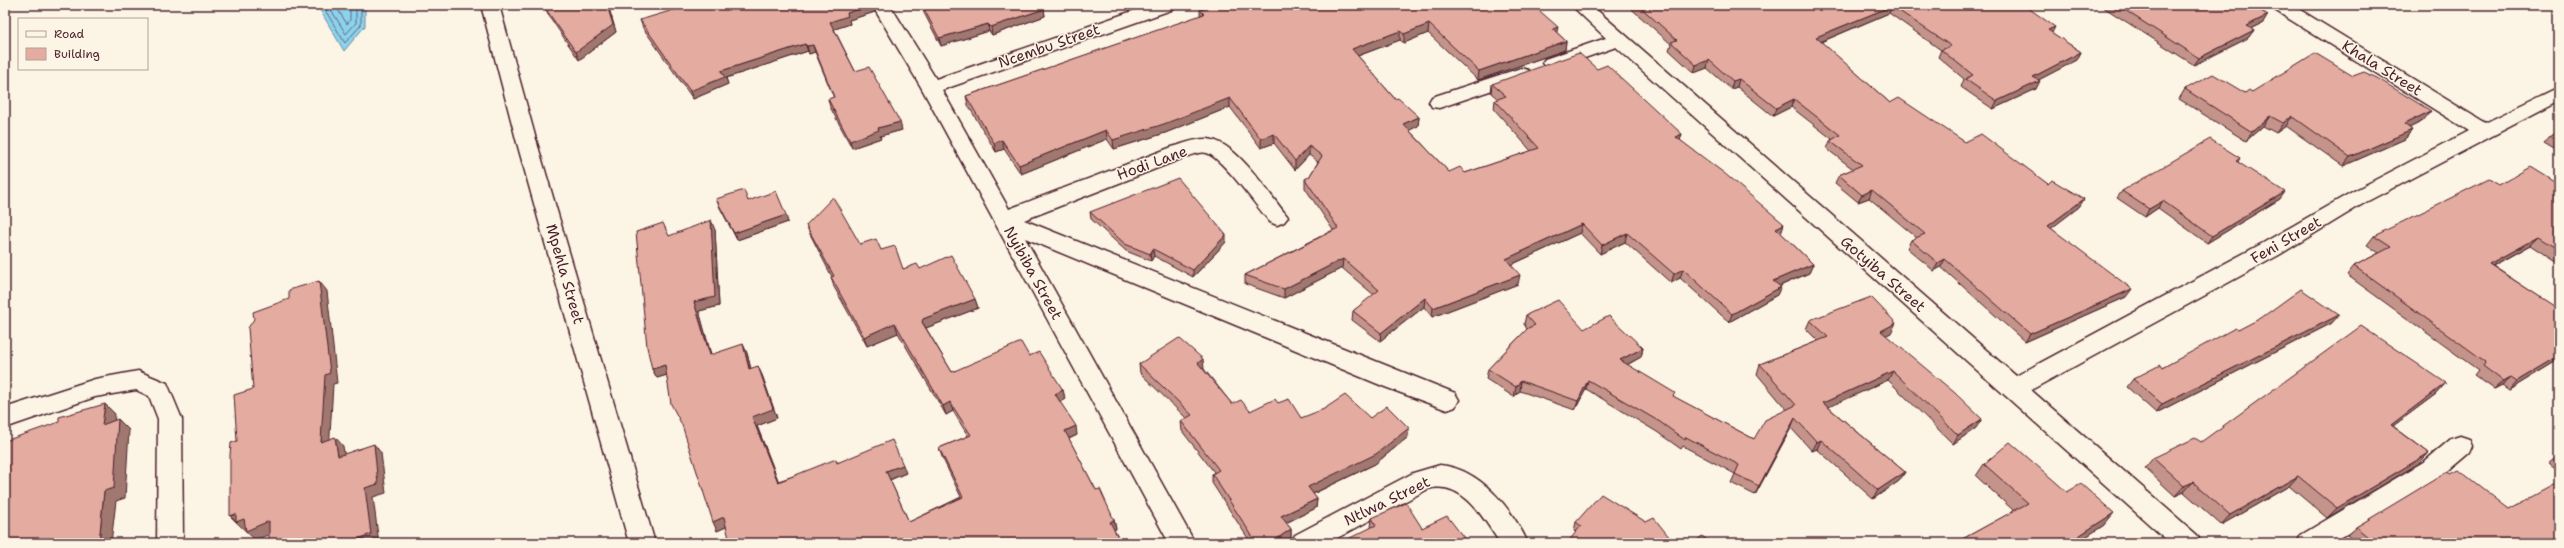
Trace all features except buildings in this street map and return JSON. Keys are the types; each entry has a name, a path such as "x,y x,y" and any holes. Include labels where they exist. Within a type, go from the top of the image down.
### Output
{"street":[{"name":"Mpehla Street","path":"490,5 527,143 642,543"},
{"name":"Nyibiba Street","path":"881,5 931,87 1182,543"},
{"name":"Ncembu Street","path":"931,87 1168,5"},
{"name":"Gotyiba Street","path":"1580,5 2014,388 2184,542"},
{"name":"Khala Street","path":"2279,5 2485,132"},
{"path":"1439,102 1618,40"},
{"name":"Feni Street","path":"2014,388 2174,300 2271,249 2359,197 2559,93"},
{"name":"Hodi Lane","path":"1003,220 1179,152 1203,146 1213,148 1224,156 1277,217"},
{"path":"1003,220 1393,380 1447,400"},
{"path":"5,418 95,388 138,380 160,390 170,419 170,543"},
{"path":"2310,543 2434,468 2460,446"},
{"name":"Ntlwa Street","path":"1304,543 1422,480 1441,476 1460,479 1477,491 1515,543"}],"water":[{"path":"317,5 365,5 365,26 344,51"}]}
